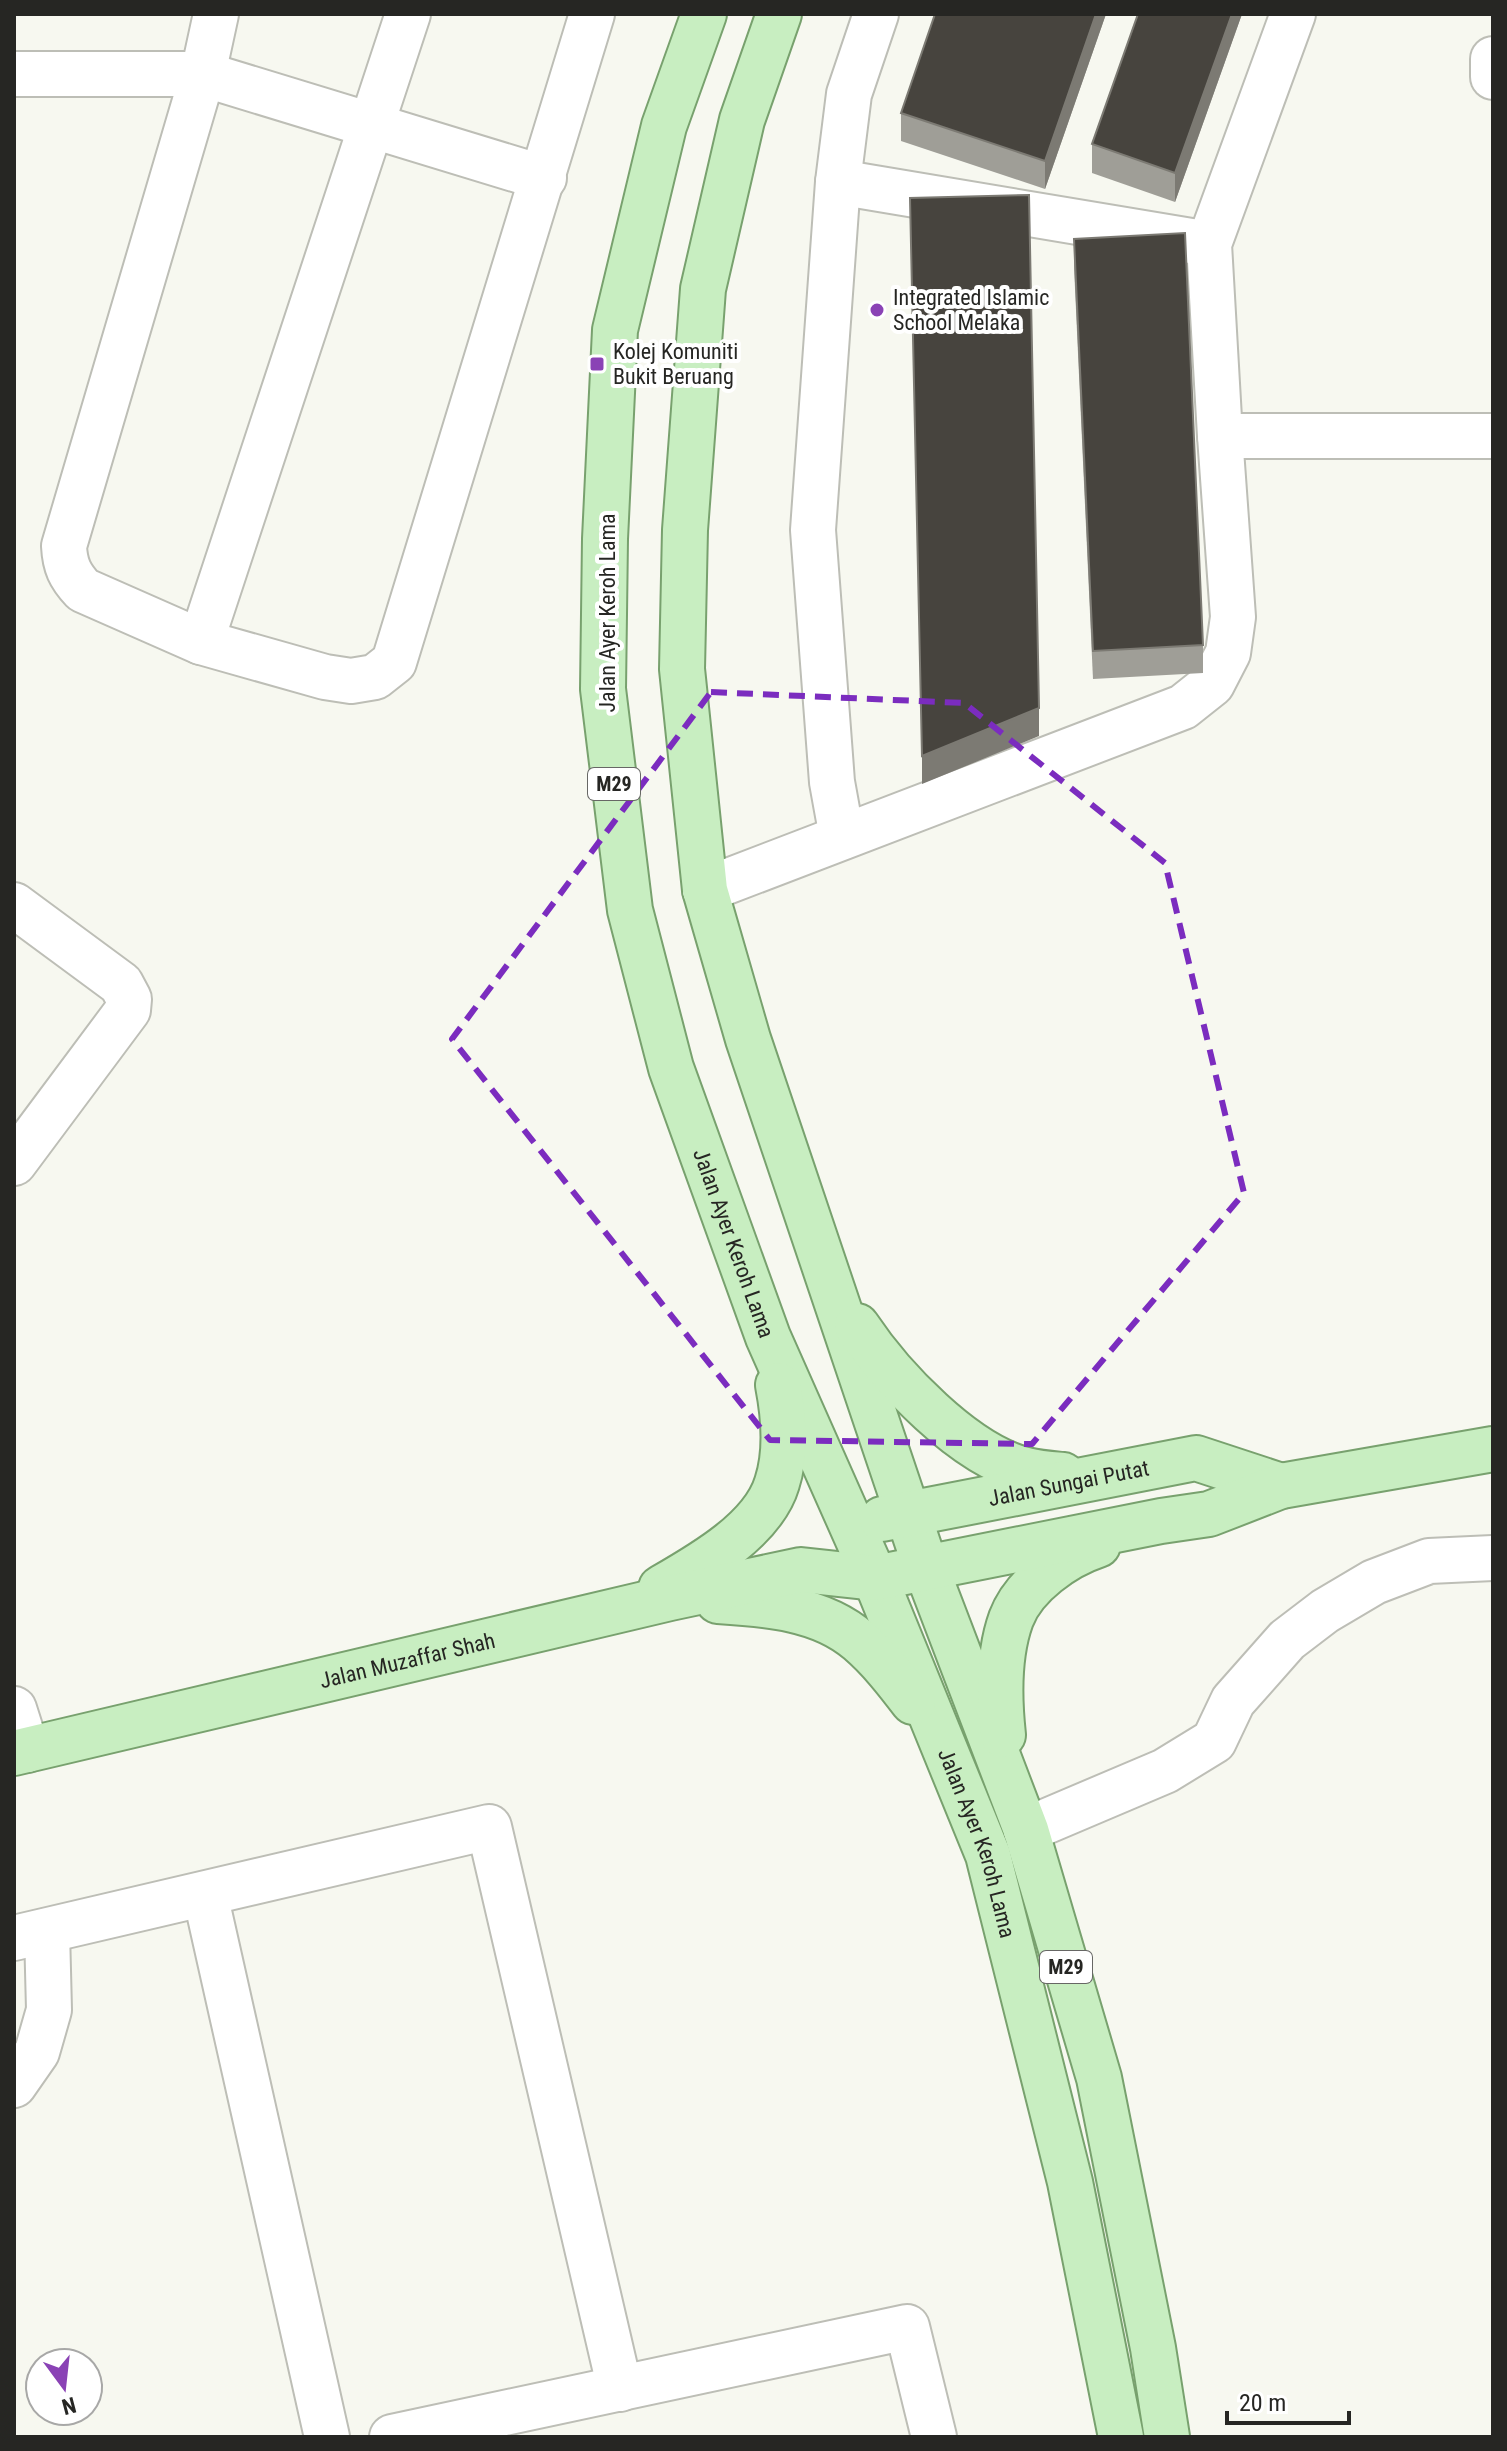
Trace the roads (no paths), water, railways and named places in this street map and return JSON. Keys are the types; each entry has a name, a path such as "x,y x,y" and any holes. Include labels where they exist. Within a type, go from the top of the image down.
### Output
{"main road":[{"name":"Jalan Ayer Keroh Lama","path":"704,14 664,126 615,330 605,539 603,689 630,910 671,1068 768,1337 853,1526 988,1855 1067,2167 1121,2437"},
{"name":"Jalan Ayer Keroh Lama","path":"779,14 742,120 703,289 685,530 682,669 705,890 748,1039 926,1568 1026,1830 1099,2078 1153,2348 1167,2437"},
{"path":"832,1287 878,1356 907,1388 967,1440 996,1458 1025,1470 1103,1476"},
{"path":"628,1608 723,1550 748,1527 777,1485 782,1459 782,1405 768,1337"},
{"name":"Jalan Sungai Putat","path":"875,1578 1209,1514 1281,1486 1493,1449"},
{"name":"Jalan Sungai Putat","path":"853,1526 908,1512 1196,1458 1281,1486"},
{"path":"1003,1770 1002,1666 1012,1619 1022,1599 1049,1572 1080,1551 1161,1521"},
{"name":"Jalan Muzaffar Shah","path":"801,1570 853,1526"},
{"name":"Jalan Muzaffar Shah","path":"20,1751 801,1570 875,1578"},
{"path":"670,1598 781,1607 838,1627 859,1641 913,1701 956,1773"}],"street":[{"path":"216,14 203,74 64,546 65,563 71,578 83,590 201,642 325,677 351,681 375,677 394,662 592,14"},
{"path":"201,642 408,14"},
{"path":"842,837 832,782 813,530 838,182 849,94 876,14"},
{"path":"705,890 1183,707 1212,684 1228,653 1233,617 1209,244 1293,14"},
{"path":"1493,59 1493,77"},
{"path":"14,74 203,74 544,178"},
{"path":"838,182 1209,244"},
{"path":"1220,436 1493,436"},
{"path":"14,905 121,984 129,999 128,1010 16,1155"},
{"path":"1026,1830 1165,1771 1214,1741 1233,1701 1287,1640 1325,1611 1374,1582 1429,1561 1493,1558"},
{"path":"14,1709 20,1751"},
{"path":"14,2085 37,2052 49,2010 30,1935 489,1827 620,2389"},
{"path":"205,1894 327,2437"},
{"path":"392,2437 907,2327 934,2437"}],"place":[{"name":"Integrated Islamic School Melaka","path":"877,310"},
{"name":"Kolej Komuniti Bukit Beruang","path":"597,364"}]}
